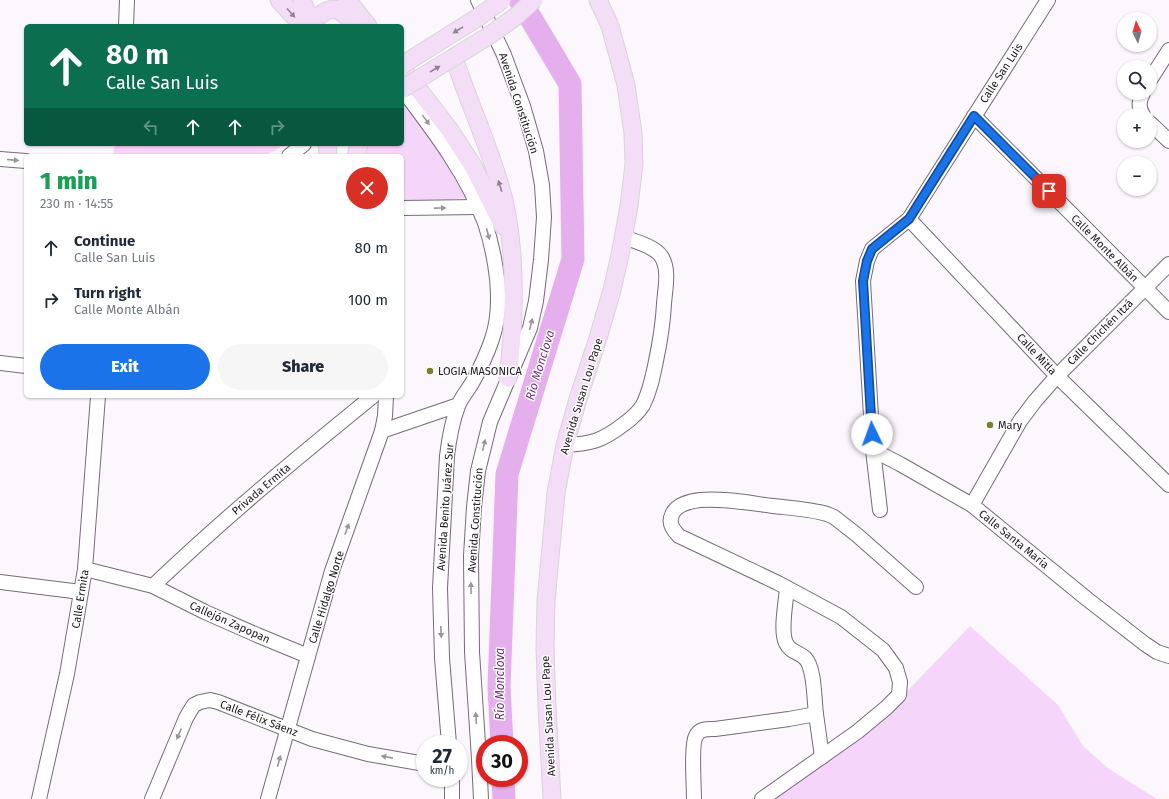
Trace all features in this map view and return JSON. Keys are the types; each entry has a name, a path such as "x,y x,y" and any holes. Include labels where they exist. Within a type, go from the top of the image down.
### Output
{"main road":[{"path":"279,0 307,24"},
{"path":"302,0 308,24"},
{"path":"334,0 351,22"},
{"path":"347,0 366,24"},
{"path":"404,65 477,18 502,0"},
{"path":"404,88 490,35 515,17 534,0"},
{"name":"Avenida Susan Lou Pape","path":"552,799 545,647 546,602 556,493 565,445 610,297 620,256 634,164 633,133 626,85 610,26 598,0"},
{"path":"609,0 610,26"},
{"path":"309,24 324,12 329,10 337,10 351,22"},
{"path":"454,57 504,199 511,242 514,299 512,348 508,378"},
{"path":"404,69 449,129 469,160 511,242"}],"street":[{"path":"126,0 126,23"},
{"name":"Avenida Constitución","path":"478,0 504,55 536,151 542,185 544,217 536,301 530,328 519,357 508,378 490,422 478,470 471,556 472,652 480,759 481,799"},
{"name":"Calle San Luis","path":"880,510 873,450 863,281 867,261 872,249 909,219 1048,0"},
{"path":"1157,69 1169,50"},
{"name":"Avenida Benito Juárez Sur","path":"404,92 455,163 478,207 485,223 494,255 498,289 497,323 488,350 475,378 458,405 449,439 447,456 440,588 442,658 448,735"},
{"name":"Calle Monte Albán","path":"974,116 1169,312"},
{"path":"1157,130 1169,141"},
{"path":"292,154 302,146"},
{"path":"0,159 24,161"},
{"path":"404,208 478,207"},
{"name":"Calle Mitla","path":"909,219 1058,376 1169,485"},
{"path":"565,445 589,443 599,440 612,433 642,406 652,380 664,313 665,267 662,257 654,250 623,237"},
{"name":"Calle Chichén Itzá","path":"972,505 1020,421 1035,401 1169,264"},
{"path":"0,363 24,366"},
{"name":"Calle Ermita","path":"39,799 68,674 85,569 98,398"},
{"name":"Privada Ermita","path":"153,586 184,556 233,513 371,398"},
{"name":"Calle Hidalgo Norte","path":"268,799 332,571 382,431 386,416 386,398"},
{"path":"382,431 458,405"},
{"name":"Calle Santa María","path":"873,450 972,505 1145,644 1157,652 1169,656"},
{"path":"762,799 857,732 896,700 900,695 900,682 896,668 883,650 841,617 787,588 679,536 674,531 671,524 671,518 675,509 685,503 699,500 729,500 827,514 834,517 857,534 916,587"},
{"name":"Callejón Zapopan","path":"85,569 153,586 251,632 308,656"},
{"path":"0,582 81,592"},
{"path":"787,588 784,637 786,644 791,649 804,656 812,670 822,756"},
{"name":"Calle Félix Sáenz","path":"152,799 186,718 194,705 210,700 312,738 368,754 416,762"},
{"path":"694,799 693,749 695,737 699,732 705,729 715,729 816,714"},
{"path":"452,787 452,799"}],"shaded area":[{"path":"404,103 440,152 465,198 447,200 404,200 404,154 364,154 366,146 404,146"},
{"path":"115,146 281,146 267,154 113,154"},
{"path":"970,626 1058,705 1083,746 1109,769 1157,799 768,799 890,709"}],"waterway":[{"name":"Río Monclova","path":"502,735 499,687 507,474 573,259 570,84 520,0"},
{"name":"Río Monclova","path":"503,787 504,799"}],"place":[{"name":"LOGIA MASONICA","path":"430,371"},
{"name":"Mary","path":"990,425"}],"route":[{"path":"872,434 863,281 868,256 872,249 909,219 974,116 1049,191"}]}
